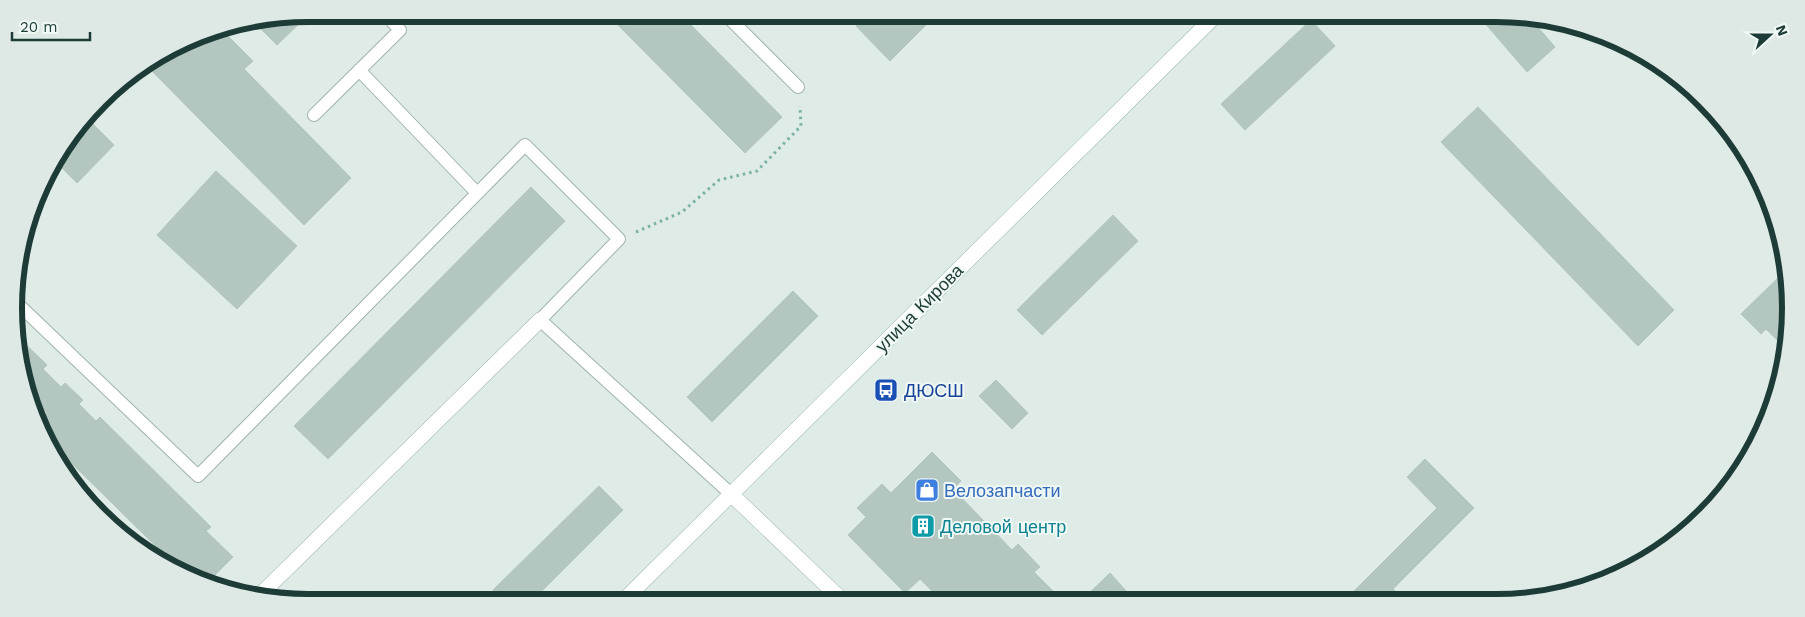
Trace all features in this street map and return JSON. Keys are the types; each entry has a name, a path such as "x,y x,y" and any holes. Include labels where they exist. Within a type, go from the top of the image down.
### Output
{"street":[{"name":"улица Кирова","path":"631,594 1209,22"},
{"path":"264,591 540,320"},
{"path":"731,494 836,594"}],"lane":[{"path":"314,114 400,30 392,22"},
{"path":"733,22 798,87"},
{"path":"359,70 477,193"},
{"path":"22,309 198,476 525,145 619,239 540,320 731,494"}],"path":[{"path":"619,239 682,212 719,180 757,171 801,126 798,87"}],"building":[{"path":"300,22 277,45 259,27"},
{"path":"615,22 688,22 782,117 745,153"},
{"path":"860,22 929,22 890,61 856,26"},
{"path":"1309,22 1313,22 1335,46 1245,130 1221,104"},
{"path":"1484,22 1536,25 1555,47 1527,72"},
{"path":"227,35 253,61 244,69 351,178 304,225 151,70 182,52"},
{"path":"1478,107 1674,310 1638,346 1441,142"},
{"path":"91,122 114,145 77,183 60,166"},
{"path":"216,171 297,246 237,309 157,235"},
{"path":"531,187 565,221 328,459 294,426"},
{"path":"1113,215 1138,241 1042,335 1017,310"},
{"path":"1780,275 1782,327 1780,343 1766,329 1761,334 1741,314"},
{"path":"793,291 818,316 712,422 687,397"},
{"path":"25,344 47,365 43,369 61,387 65,383 83,400 79,404 96,421 100,417 211,527 206,531 233,557 212,578 167,557 61,452 44,418 32,383"},
{"path":"996,380 1028,413 1012,429 979,396"},
{"name":"Деловой центр","path":"932,452 961,481 953,489 1012,550 1018,544 1040,567 1034,572 1053,591 1050,594 935,594 920,579 905,593 848,535 866,517 857,508 882,484 891,493"},
{"path":"1425,459 1474,508 1393,589 1398,594 1351,594 1437,508 1407,477"},
{"path":"599,486 623,510 539,594 497,594 493,590"},
{"path":"1110,573 1129,594 1088,594"}],"place":[{"name":"ДЮСШ","path":"886,390"},
{"name":"Велозапчасти","path":"927,490"},
{"name":"Деловой центр","path":"923,526"}]}
